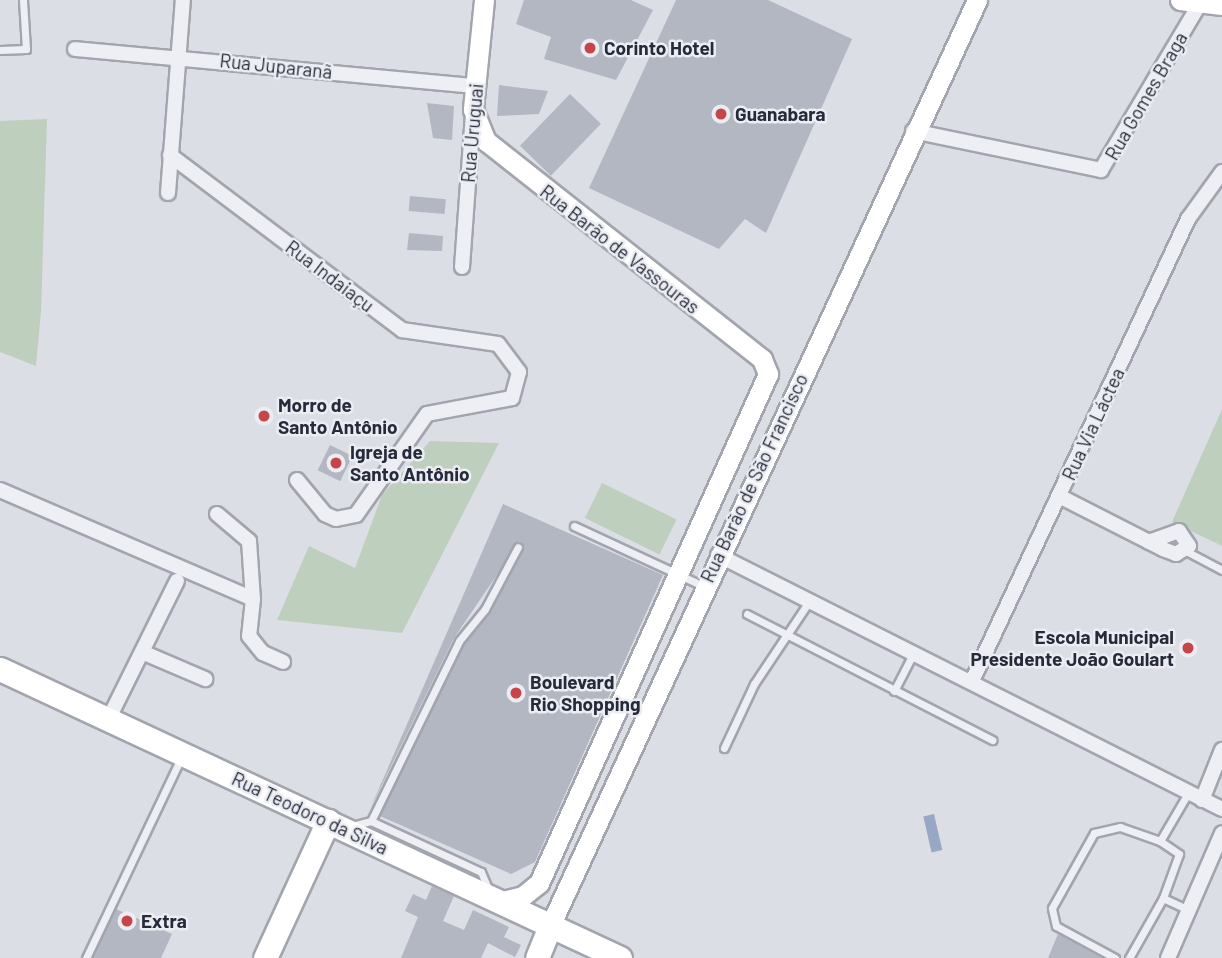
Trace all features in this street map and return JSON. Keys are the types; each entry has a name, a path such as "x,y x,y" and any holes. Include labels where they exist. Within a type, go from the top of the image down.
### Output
{"main road":[{"name":"Rua Teodoro da Silva","path":"0,668 620,958"},
{"path":"265,958 337,825"},
{"name":"Rua Barão de São Francisco","path":"537,958 550,926"}],"street":[{"path":"168,194 183,0"},
{"name":"Rua Uruguai","path":"462,267 484,0"},
{"name":"Rua Barão de São Francisco","path":"550,926 913,131 977,0"},
{"path":"1180,0 1222,5"},
{"name":"Rua Gomes Braga","path":"913,131 1101,170 1201,1"},
{"name":"Rua Juparanã","path":"75,49 476,86"},
{"name":"Rua Barão de Vassouras","path":"473,109 479,131 496,151 791,396"},
{"name":"Rua Indaiaçu","path":"170,155 402,330 479,339 508,352 519,372 512,398 427,414 356,515 336,519 325,514 297,480"},
{"name":"Rua Via Láctea","path":"972,681 1188,219 1222,172"},
{"path":"766,376 788,373 806,365"},
{"name":"Rua Barão de São Francisco","path":"495,900 523,896 539,883 680,575 766,376"},
{"path":"0,491 135,553 156,556 253,599"},
{"path":"1059,496 1149,542 1176,554 1186,551 1189,540 1179,531 1149,542"},
{"path":"708,512 705,547 808,603 972,681 1222,810"},
{"path":"218,514 249,541 253,599 249,636 263,653 284,662"},
{"path":"109,718 177,581"},
{"path":"142,652 205,679"},
{"path":"1195,797 1222,750"},
{"path":"1168,958 1222,833"}],"lane":[{"path":"0,50 26,49 23,0"},
{"path":"574,526 704,586"},
{"path":"370,821 459,641 485,609 518,547"},
{"path":"1186,551 1222,570"},
{"path":"724,747 754,684 808,603"},
{"path":"747,614 786,637 992,740"},
{"path":"894,691 913,653"},
{"path":"86,958 184,753"},
{"path":"1160,841 1195,797"},
{"path":"337,825 370,821 392,831 486,876 495,900"},
{"path":"1115,958 1056,926 1052,908 1094,833 1120,827 1160,841 1179,854 1163,898 1129,958"},
{"path":"392,831 411,860"},
{"path":"1163,898 1189,909"}],"green space":[{"path":"47,119 41,311 36,366 0,352 0,121"},
{"path":"1222,409 1222,546 1172,522"},
{"path":"430,441 499,443 402,633 277,620 309,546 355,568 382,495"},
{"path":"602,483 677,519 660,554 585,518"}],"water":[{"path":"934,814 942,850 932,853 923,816"}],"building":[{"name":"Corinto Hotel","path":"524,0 631,0 653,10 616,80 544,59 551,37 516,24"},
{"name":"Guanabara","path":"676,0 768,0 852,39 766,233 745,219 719,249 589,188"},
{"path":"499,85 548,91 539,114 497,116"},
{"path":"570,94 601,124 551,176 520,146"},
{"path":"427,103 454,106 452,140 433,138"},
{"path":"410,196 446,199 445,214 409,211"},
{"path":"409,233 443,236 442,251 407,250"},
{"name":"Igreja de Santo Antônio","path":"330,445 352,456 340,481 318,470"},
{"name":"Boulevard Rio Shopping","path":"503,504 663,575 535,862 511,874 380,816 464,644 490,612 523,550 520,541 454,638 370,809"},
{"path":"432,886 454,896 443,921 464,930 473,910 509,927 504,937 521,945 515,957 488,943 481,958 401,958 418,917 405,911 413,894 426,900"},
{"name":"Extra","path":"116,909 172,934 161,958 93,958"},
{"path":"1058,934 1102,958 1048,958"}],"place":[{"name":"Corinto Hotel","path":"590,48"},
{"name":"Guanabara","path":"721,114"},
{"name":"Morro de Santo Antônio","path":"264,416"},
{"name":"Igreja de Santo Antônio","path":"336,463"},
{"name":"Escola Municipal Presidente João Goulart","path":"1188,648"},
{"name":"Boulevard Rio Shopping","path":"516,693"},
{"name":"Extra","path":"127,921"}]}
